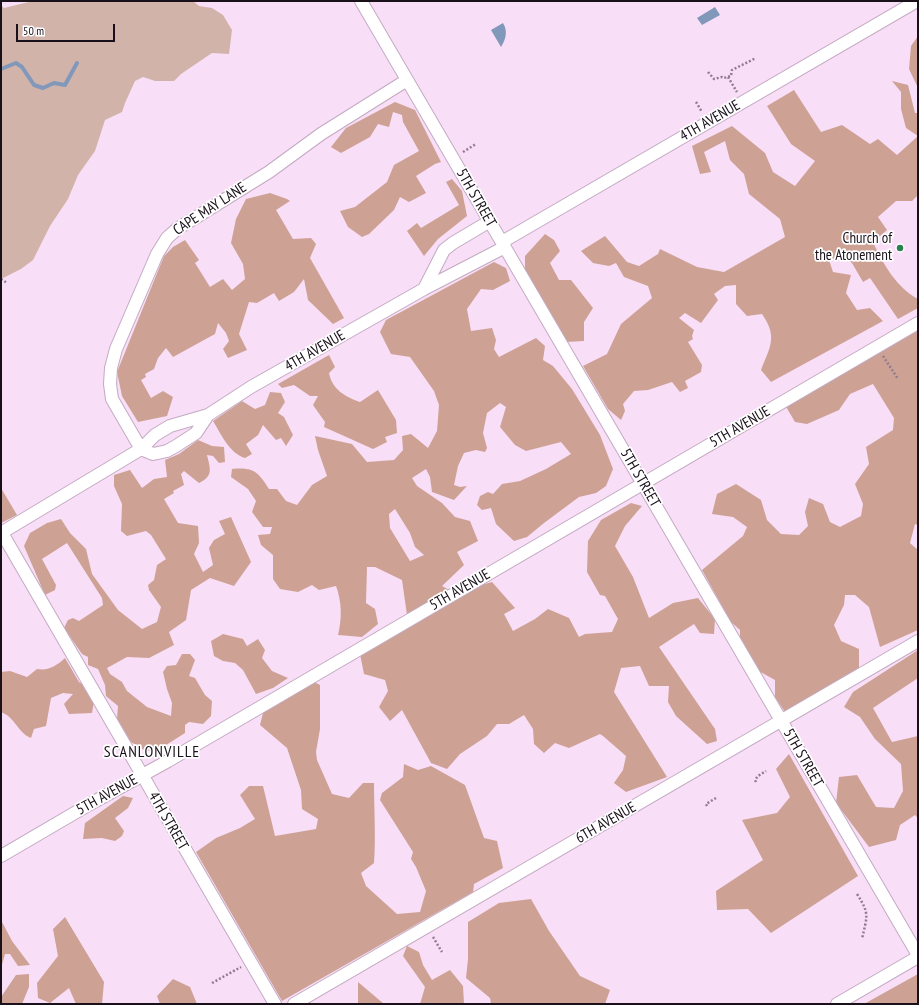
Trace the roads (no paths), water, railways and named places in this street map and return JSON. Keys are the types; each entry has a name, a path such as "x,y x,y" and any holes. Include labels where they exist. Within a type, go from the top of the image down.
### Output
{"street":[{"name":"5TH STREET","path":"361,1 918,956"},
{"name":"4TH AVENUE","path":"2,533 141,449 155,435 170,426 208,414 251,387 504,245 743,102 917,1"},
{"name":"CAPE MAY LANE","path":"141,449 112,399 110,384 111,368 116,349 154,260 167,238 177,229 271,171 321,134 407,80"},
{"path":"424,289 444,250 490,221"},
{"name":"5TH AVENUE","path":"1,856 90,804 142,776 918,322"},
{"name":"4TH AVENUE","path":"141,449 153,454 167,451 196,433 208,414"},
{"name":"4TH STREET","path":"2,533 275,1004"},
{"name":"6TH AVENUE","path":"294,1004 918,641"},
{"path":"837,1004 918,956"}],"water":[{"path":"715,7 720,15 702,25 697,18"},
{"path":"503,23 506,29 506,35 501,47 491,30"}],"waterway":[{"path":"1,69 16,63 22,67 34,85 43,88 54,83 65,85 77,63"}],"place":[{"name":"Church of the Atonement","path":"900,248"}],"district":[{"name":"SCANLONVILLE","path":"152,752"}]}
